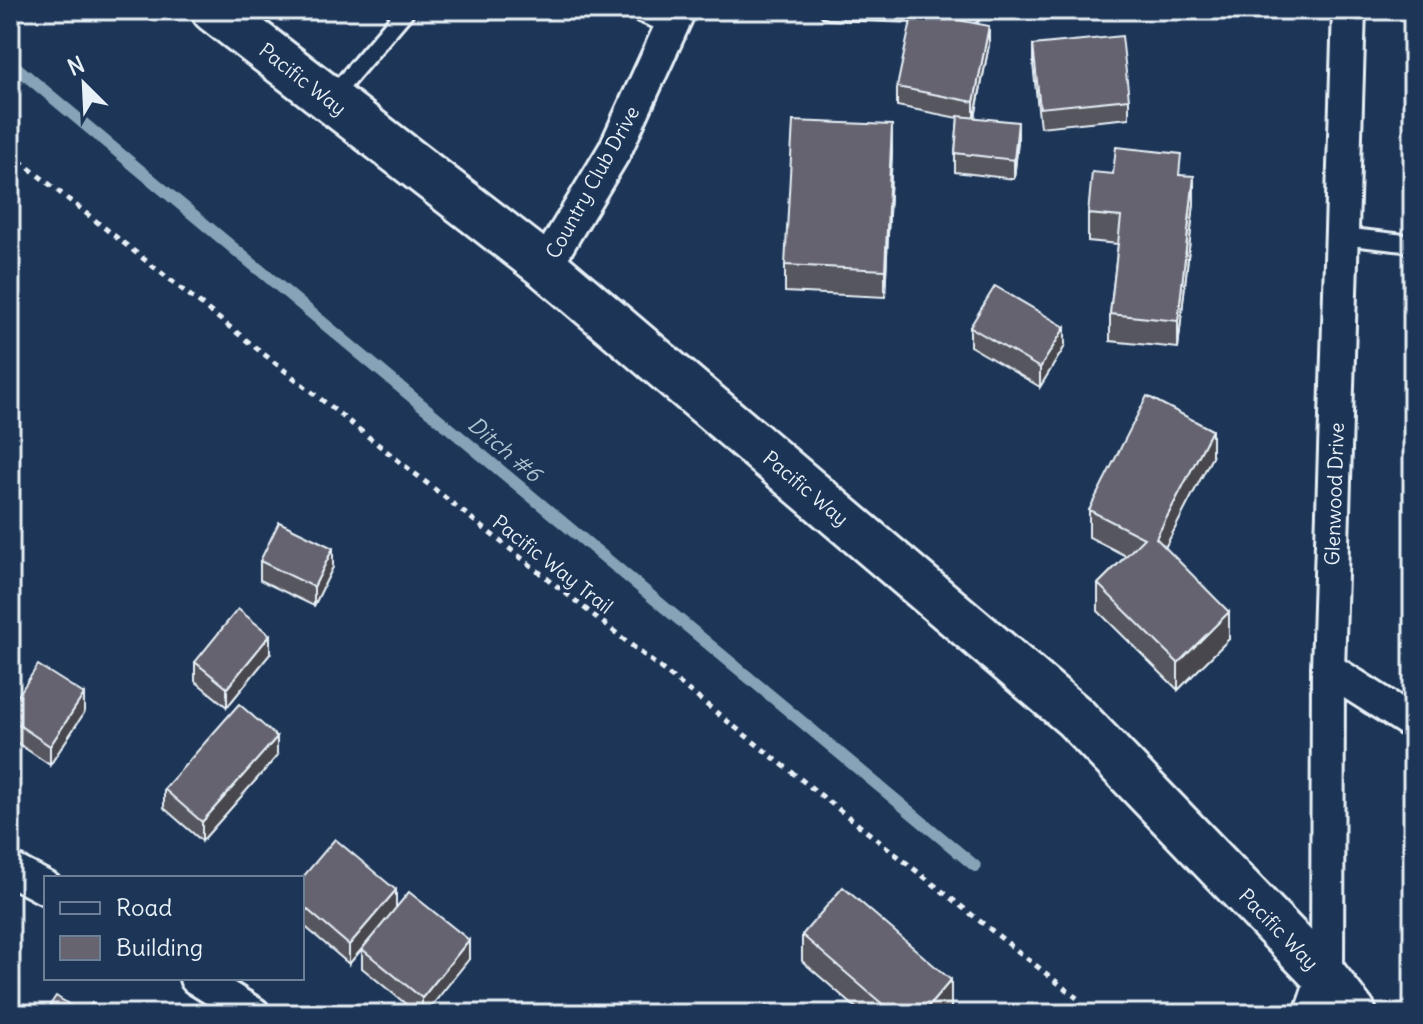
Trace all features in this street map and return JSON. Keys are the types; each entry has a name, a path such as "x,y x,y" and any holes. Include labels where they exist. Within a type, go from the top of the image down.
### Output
{"main road":[{"name":"Pacific Way","path":"214,10 545,266 1075,717 1321,997 1354,1014"}],"street":[{"name":"Glenwood Drive","path":"1321,997 1349,10"},
{"name":"Country Club Drive","path":"545,266 615,150 675,18"},
{"path":"1328,669 1413,723"},
{"path":"10,869 44,887"},
{"path":"199,980 254,1014"}],"lane":[{"path":"330,99 406,10"},
{"path":"632,10 675,18"},
{"path":"829,10 971,15"},
{"path":"1342,236 1413,244"}],"path":[{"name":"Pacific Way Trail","path":"10,153 1077,998"}],"building":[{"path":"913,11 989,26 974,102 897,87"},
{"path":"1122,36 1129,99 1040,108 1033,45"},
{"path":"958,116 1018,122 1014,160 955,153"},
{"path":"793,121 892,125 885,270 785,265"},
{"path":"1116,147 1181,154 1179,175 1194,176 1178,321 1110,314 1121,217 1088,214 1092,172 1113,174"},
{"path":"995,286 1065,327 1040,368 970,327"},
{"path":"1147,396 1212,430 1156,538 1229,612 1178,663 1098,584 1144,538 1089,510"},
{"path":"279,522 333,548 314,587 260,561"},
{"path":"238,609 270,635 227,688 195,662"},
{"path":"38,665 84,694 50,746 10,719 10,708"},
{"path":"239,704 277,737 202,822 164,789"},
{"path":"335,839 396,890 349,945 304,907 304,876"},
{"path":"843,887 951,980 922,1014 894,1014 802,935"},
{"path":"409,892 469,940 422,998 362,949"},
{"path":"10,978 19,983 10,1000"},
{"path":"56,996 84,1014 44,1014"},
{"path":"92,1003 108,1014 84,1014"},
{"path":"767,1004 781,1014 761,1014"}],"waterway":[{"name":"Ditch #6","path":"10,62 975,866"}]}
